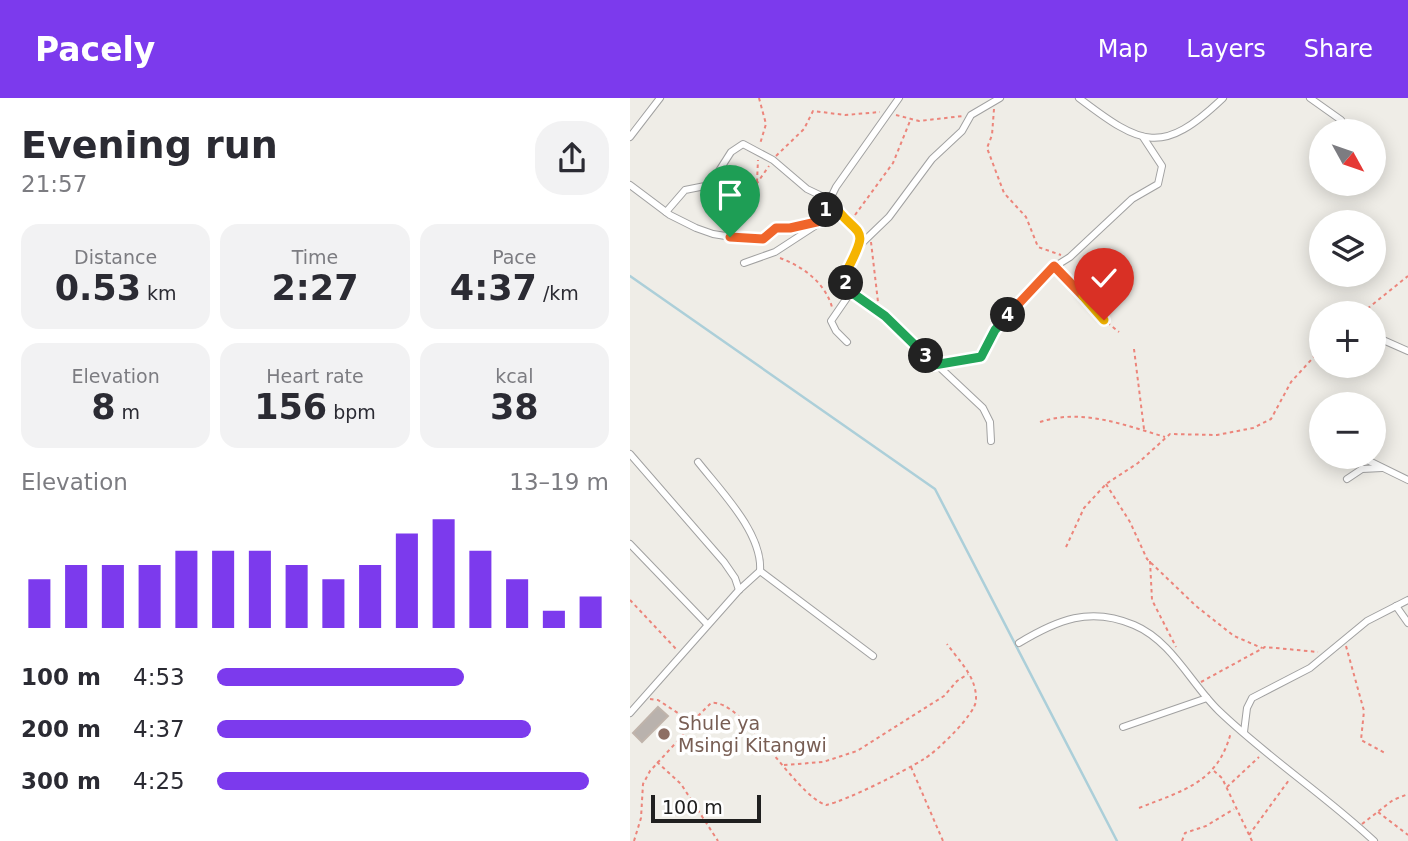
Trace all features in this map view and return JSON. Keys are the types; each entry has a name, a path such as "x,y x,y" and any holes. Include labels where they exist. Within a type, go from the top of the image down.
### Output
{"street":[{"path":"630,137 660,98"},
{"path":"744,263 769,255 821,221 830,200 866,142 899,98"},
{"path":"1079,98 1114,125 1143,137 1176,135 1191,127 1223,98"},
{"path":"1310,98 1340,119"},
{"path":"991,441 990,422 983,408 878,310 851,292 844,276 860,245 905,197 932,159 962,131 971,115 998,99"},
{"path":"934,365 981,357 995,330 1054,266 1070,257 1121,208 1158,184 1162,166 1143,137"},
{"path":"666,212 685,190 710,186 731,152 740,145 773,160 807,189 830,200 859,230 860,245"},
{"path":"630,185 666,212 696,228 721,235 757,241 776,228 790,228 821,221"},
{"path":"847,342 832,326 834,315 851,292"},
{"path":"1386,341 1408,351"},
{"path":"630,454 724,562 735,578 739,590"},
{"path":"630,713 680,654 760,571 756,548 732,503 698,461"},
{"path":"1347,479 1362,469"},
{"path":"1386,469 1408,480"},
{"path":"630,544 707,625"},
{"path":"760,571 873,656"},
{"path":"1244,732 1247,708 1252,698 1298,675 1345,642 1367,621 1408,600"},
{"path":"1396,606 1408,623"},
{"path":"1019,643 1067,618 1100,617 1137,626 1180,662 1207,698 1233,724 1336,805 1374,841"},
{"path":"1123,727 1207,698"}],"path":[{"path":"757,184 758,152 766,124 759,98"},
{"path":"998,99 987,148 1004,193 1026,217 1038,247 1048,253 1070,257"},
{"path":"721,235 773,160 804,129 813,111 845,115 889,113 910,120 971,115"},
{"path":"849,221 893,163 910,120"},
{"path":"870,235 878,310"},
{"path":"769,255 788,262 812,277 827,291 834,315"},
{"path":"1054,266 1104,320 1119,332"},
{"path":"1377,301 1408,276"},
{"path":"1134,349 1144,430"},
{"path":"1066,547 1084,508 1105,484 1138,463 1166,437 1176,432 1216,436 1245,431 1270,419 1291,382 1309,362"},
{"path":"1040,422 1074,415 1166,437"},
{"path":"1105,484 1130,522 1150,561 1196,606 1234,636 1262,648"},
{"path":"1150,561 1152,600 1174,640 1180,662"},
{"path":"630,600 680,654"},
{"path":"1345,642 1363,702 1365,722 1361,740 1385,753"},
{"path":"634,841 642,818 643,784 657,762 673,748 690,720 695,719 711,703 722,704 750,728 811,796 826,805 911,766 943,744 975,707 976,697 969,673 947,644"},
{"path":"1197,684 1271,645 1307,652 1330,652"},
{"path":"783,765 830,760 857,751 944,696 957,681 969,673"},
{"path":"639,703 658,699 690,720"},
{"path":"1139,808 1197,784 1213,770 1227,748 1233,724"},
{"path":"1226,787 1266,750"},
{"path":"657,762 681,784 718,841"},
{"path":"911,766 943,841"},
{"path":"1213,770 1222,778 1252,841"},
{"path":"1249,836 1294,773"},
{"path":"1359,827 1401,795 1408,794"},
{"path":"1182,841 1185,833 1206,826 1235,809"},
{"path":"1377,812 1408,835"}],"building":[{"path":"658,707 668,716 642,742 633,733"}],"waterway":[{"path":"630,276 935,489 1117,841"}],"place":[{"name":"Shule ya Msingi Kitangwi","path":"664,734"}],"route":[{"path":"730,237 757,241 776,228 790,228 821,221 830,200 859,230 860,245 844,276 851,292 885,316 934,365 981,357 995,330 1035,283 1054,266 1104,320"}]}
